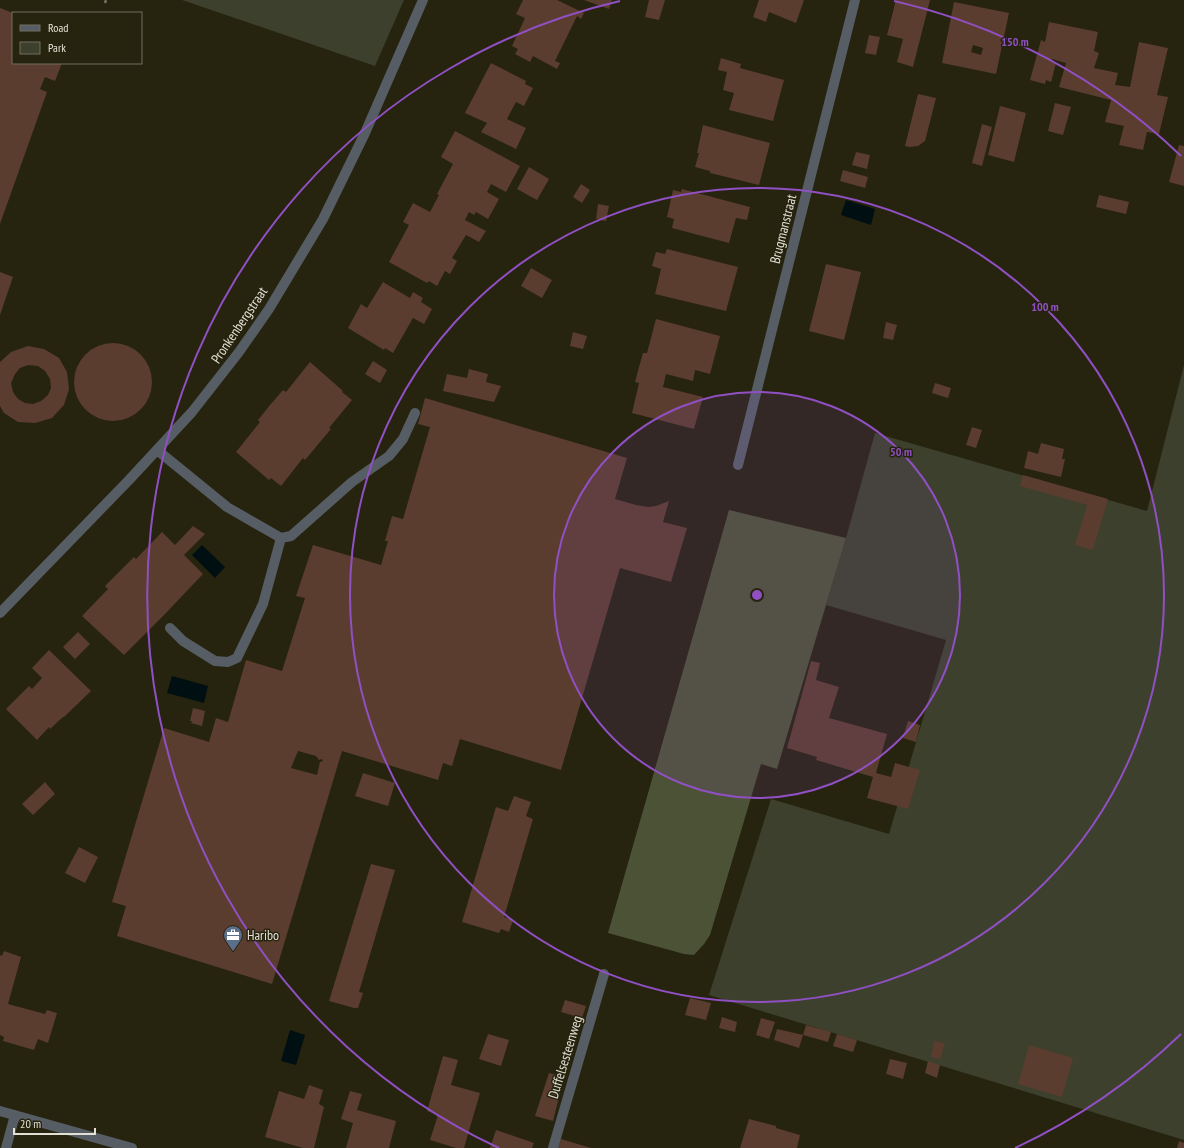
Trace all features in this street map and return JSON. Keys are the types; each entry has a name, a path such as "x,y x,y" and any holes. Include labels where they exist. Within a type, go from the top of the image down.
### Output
{"street":[{"name":"Pronkenbergstraat","path":"0,613 192,412 240,352 269,309 324,218 365,133 423,0"},
{"name":"Brugmanstraat","path":"738,465 855,0"},
{"path":"157,450 227,507 281,538 291,536 352,482 389,456 403,439 415,413"},
{"path":"170,628 183,641 215,661 228,662 237,658 263,604 281,538"},
{"name":"Duffelsesteenweg","path":"553,1148 604,974"},
{"path":"0,1111 132,1148"},
{"path":"6,1148 15,1115"}],"green space":[{"path":"182,0 404,0 375,66"},
{"path":"1184,365 1184,1140 709,995 771,799 889,834 946,640 826,605 875,433 1147,511"},
{"path":"729,510 846,538 777,769 761,764 710,935 694,955 684,954 608,933"}],"shaded area":[{"path":"846,200 875,209 871,225 841,215"},
{"path":"202,545 225,567 215,578 192,555"},
{"path":"172,676 208,686 204,703 167,693"},
{"path":"290,1030 305,1035 296,1065 281,1061"}],"building":[{"path":"523,0 557,0 584,13 581,19 577,16 555,61 560,63 557,69 533,56 530,62 515,54 518,49 512,46 525,18 516,14"},
{"path":"584,0 612,0 609,9"},
{"path":"649,0 665,0 659,20 645,17"},
{"path":"759,0 804,0 796,23 769,12 766,22 753,17"},
{"path":"896,0 930,0 913,67 897,62 903,39 887,35"},
{"path":"954,2 1009,13 996,74 942,63","holes":["973,45 983,48 981,55 971,52"]},
{"path":"0,8 12,13 12,64 62,64 55,81 45,77 40,89 47,92 0,224"},
{"path":"1049,22 1098,32 1094,51 1099,53 1094,68 1118,73 1115,85 1130,87 1139,42 1168,48 1157,95 1168,97 1159,134 1147,132 1143,150 1119,145 1124,126 1105,122 1111,100 1059,87 1066,63 1052,59 1051,61 1056,63 1051,82 1046,80 1045,84 1030,80 1041,40 1045,42"},
{"path":"869,35 880,37 876,55 865,53"},
{"path":"721,58 741,64 740,68 784,80 773,121 729,110 734,93 723,90 727,72 718,70"},
{"path":"491,63 526,81 525,84 533,88 524,106 516,102 507,119 526,128 516,149 481,132 487,123 465,113"},
{"path":"918,94 936,98 925,141 918,146 909,147 905,146"},
{"path":"1055,103 1071,107 1063,135 1048,131"},
{"path":"1000,106 1026,113 1014,162 988,155"},
{"path":"982,124 992,127 982,166 972,163"},
{"path":"703,125 770,143 759,185 710,173 710,171 695,167 699,153 697,153"},
{"path":"455,131 520,166 506,192 491,184 487,192 499,199 488,219 476,212 474,215 469,212 465,220 486,231 479,242 466,235 452,258 457,261 450,274 445,271 437,286 429,281 427,283 389,262 409,225 403,222 413,203 430,212 439,195 437,194 453,164 441,157"},
{"path":"1179,145 1184,146 1184,186 1169,182"},
{"path":"856,152 870,155 867,169 852,165"},
{"path":"529,167 549,179 537,200 517,189"},
{"path":"843,170 868,177 865,188 840,181"},
{"path":"581,184 590,190 582,203 573,197"},
{"path":"682,189 750,207 747,220 736,218 729,243 672,228 674,219 667,217 673,190 681,192"},
{"path":"1099,195 1129,202 1126,214 1096,207"},
{"path":"598,204 609,206 606,221 596,219"},
{"path":"667,249 738,267 726,311 655,294 661,269 652,266 656,252 665,254"},
{"path":"826,264 861,272 844,340 809,331"},
{"path":"531,268 552,280 542,298 521,286"},
{"path":"0,272 13,277 0,315"},
{"path":"383,282 410,298 413,292 423,298 421,302 432,309 424,324 413,318 393,353 385,348 384,350 348,328 361,304 367,308"},
{"path":"656,319 720,336 710,374 695,370 693,381 666,374 663,387 703,397 694,429 632,413 639,383 635,382 643,353 647,353"},
{"path":"886,322 897,325 893,340 883,338"},
{"path":"573,332 587,336 583,349 570,346"},
{"path":"113,343 128,346 141,354 149,367 152,382 149,397 141,410 128,418 113,421 98,418 85,410 77,397 74,382 77,367 85,354 98,346"},
{"path":"28,346 44,349 59,358 67,372 69,389 64,405 52,418 35,423 18,422 4,413 0,406 0,362 11,352","holes":["28,365 38,366 45,371 50,379 51,388 48,395 41,401 33,404 25,403 18,399 13,392 11,383 15,374 20,368"]},
{"path":"373,361 387,370 380,383 365,374"},
{"path":"310,362 352,400 329,428 331,429 305,460 303,458 281,486 271,478 269,480 236,452 260,422 258,420 270,405 283,390 286,392"},
{"path":"469,369 488,374 486,382 501,386 494,402 443,391 447,374 467,378"},
{"path":"935,383 951,388 948,398 932,393"},
{"path":"425,398 627,458 615,499 648,507 656,506 669,501 663,522 687,528 671,582 620,568 561,770 460,739 452,766 443,763 438,780 342,751 272,984 117,936 126,906 112,902 164,728 209,742 216,718 228,722 246,660 282,671 305,598 296,596 313,545 381,565 388,541 385,541 392,516 403,519 430,427 418,424","holes":["298,751 316,756 319,760 322,759 323,761 320,762 317,775 291,768"]},
{"path":"972,427 982,430 976,448 966,445"},
{"path":"1041,443 1064,449 1062,459 1065,459 1061,477 1024,468 1028,451 1038,454"},
{"path":"1023,475 1108,499 1093,550 1075,545 1087,505 1020,486"},
{"path":"193,526 205,534 184,555 203,574 124,655 82,616 108,589 105,586 134,557 136,559 162,532 175,545"},
{"path":"78,632 90,644 75,659 63,647"},
{"path":"49,650 91,691 50,729 49,727 37,740 6,709 29,686 32,689 42,678 32,668"},
{"path":"811,661 820,663 816,680 839,687 829,718 887,734 876,773 891,777 895,763 920,770 908,809 867,798 873,777 816,760 817,757 787,748"},
{"path":"193,708 205,711 202,726 191,723 192,721 190,721"},
{"path":"908,721 920,725 916,742 903,738"},
{"path":"363,773 395,783 388,806 355,796"},
{"path":"45,782 55,794 33,815 22,804"},
{"path":"514,796 531,802 526,816 533,819 504,917 513,920 509,932 501,929 499,933 462,922 496,807 508,811"},
{"path":"79,847 98,857 85,883 65,873"},
{"path":"371,864 395,870 359,992 363,993 358,1008 354,1008 329,1001"},
{"path":"4,951 21,957 8,1004 45,1014 47,1010 57,1013 48,1043 38,1039 34,1050 3,1041 4,1037 0,1035 0,955 2,956"},
{"path":"690,998 711,1003 706,1020 685,1015"},
{"path":"565,1000 586,1006 582,1018 561,1012"},
{"path":"722,1017 737,1022 735,1032 719,1028"},
{"path":"761,1018 775,1022 769,1039 756,1035"},
{"path":"806,1025 831,1032 828,1042 803,1035"},
{"path":"777,1029 803,1035 799,1048 774,1040"},
{"path":"488,1034 509,1040 501,1066 479,1059"},
{"path":"837,1034 857,1040 853,1052 833,1046"},
{"path":"934,1041 945,1043 940,1059 931,1057"},
{"path":"1029,1045 1073,1058 1062,1097 1018,1084"},
{"path":"443,1056 458,1060 451,1085 480,1093 464,1148 456,1148 430,1140 438,1115 427,1111"},
{"path":"890,1059 907,1063 903,1079 886,1074"},
{"path":"928,1061 940,1065 937,1078 925,1073"},
{"path":"549,1073 564,1077 553,1121 535,1116"},
{"path":"309,1085 323,1090 319,1104 324,1107 314,1148 303,1148 265,1137 279,1091 304,1099"},
{"path":"350,1091 362,1094 357,1110 396,1121 389,1148 346,1148 353,1123 341,1119"},
{"path":"749,1119 776,1126 776,1128 800,1135 797,1148 740,1148"},
{"path":"496,1130 534,1143 532,1148 490,1148"},
{"path":"561,1139 591,1148 558,1148"},
{"path":"1179,1141 1184,1143 1184,1148 1177,1148"}],"place":[{"name":"Haribo","path":"233,952"}]}
